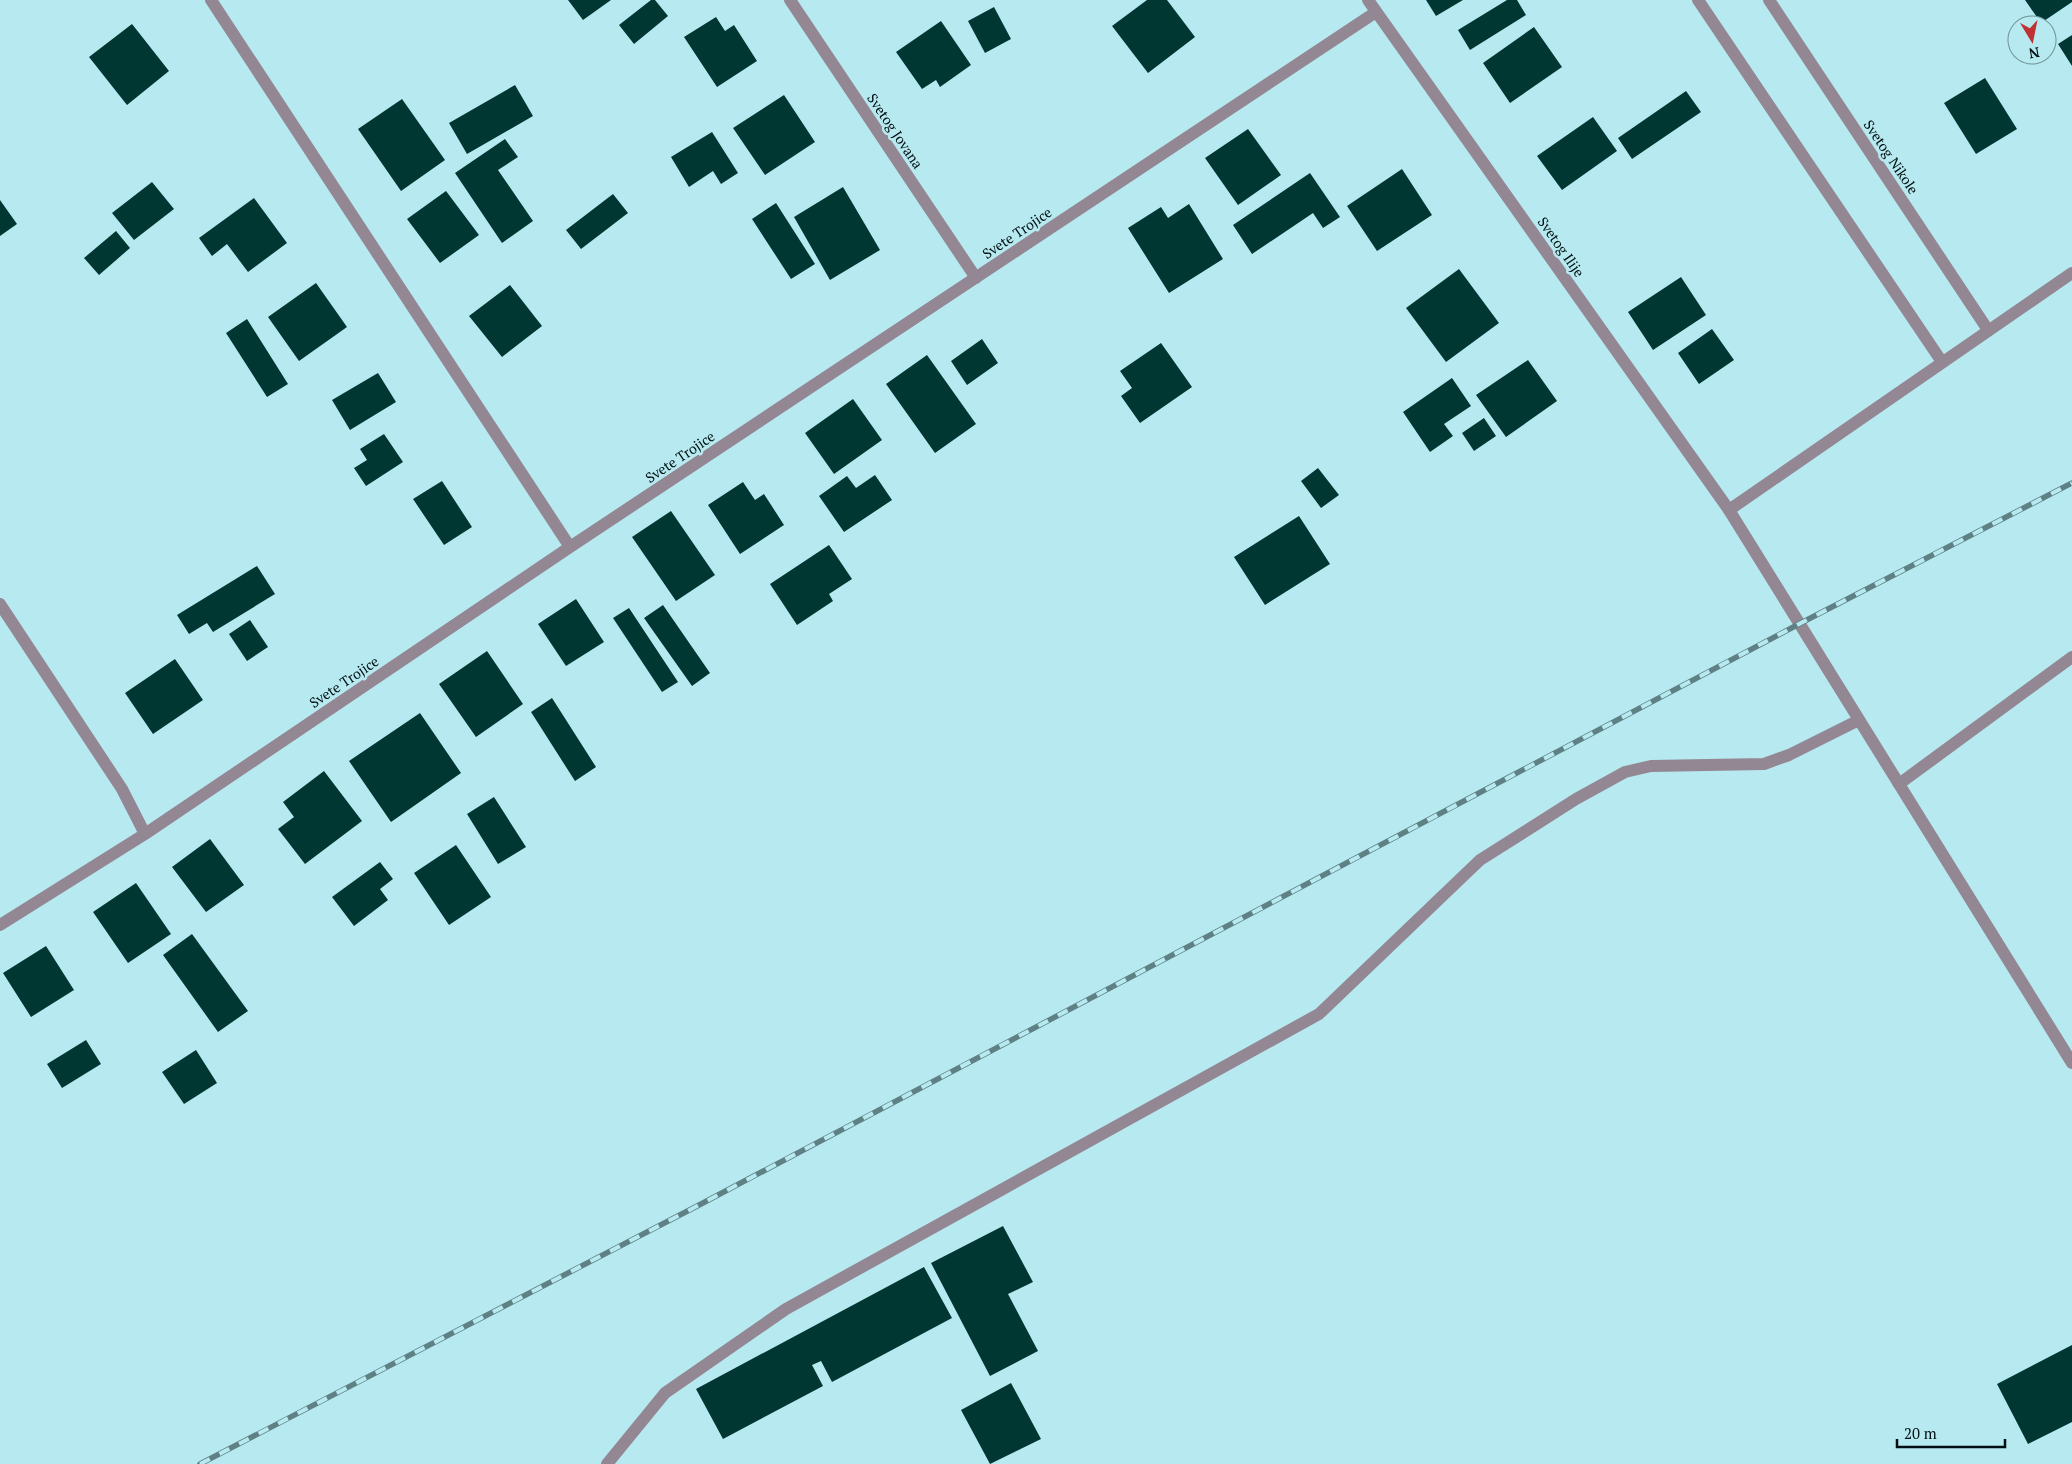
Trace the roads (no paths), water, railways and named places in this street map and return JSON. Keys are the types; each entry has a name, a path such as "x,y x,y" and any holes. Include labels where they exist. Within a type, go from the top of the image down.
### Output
{"street":[{"path":"211,0 570,547"},
{"name":"Svetog Jovana","path":"790,0 976,278"},
{"name":"Svetog Ilije","path":"1368,0 1729,510 2072,1063"},
{"path":"1698,0 1942,362"},
{"name":"Svetog Nikole","path":"1770,0 1988,330"},
{"name":"Svete Trojice","path":"0,925 145,834 570,547 1376,12"},
{"path":"1729,510 2072,273"},
{"path":"0,604 122,789 145,834"},
{"path":"1899,784 2072,657"},
{"path":"607,1464 665,1392 786,1308 1319,1014 1480,860 1576,799 1625,772 1651,766 1764,764 1789,755 1859,720"}],"railway":[{"path":"200,1464 701,1204 1799,624 2072,483"}]}
